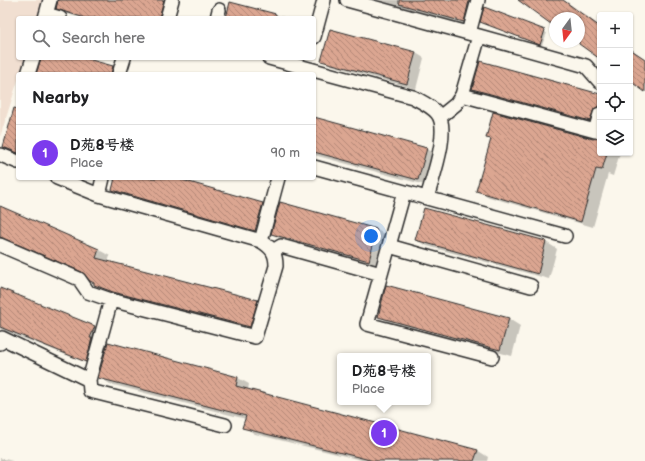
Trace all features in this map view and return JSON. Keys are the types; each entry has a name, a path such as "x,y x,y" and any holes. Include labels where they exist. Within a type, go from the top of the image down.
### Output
{"street":[{"path":"45,16 50,0"},
{"path":"168,16 172,0"},
{"path":"316,30 324,0"},
{"path":"347,0 586,66 597,79"},
{"path":"440,117 456,104 462,94 474,34 478,0"},
{"path":"29,72 32,60"},
{"path":"120,72 123,60"},
{"path":"277,60 413,98 428,105 440,117 442,123 442,138 427,198"},
{"path":"462,94 595,131 598,120"},
{"path":"1,155 16,161"},
{"path":"316,169 565,236"},
{"path":"0,245 79,279 88,292 110,300 255,337 276,266 276,255 261,241 99,195 62,180"},
{"path":"99,195 103,180"},
{"path":"261,241 277,180"},
{"path":"404,192 367,324 492,357"},
{"path":"273,251 281,246 381,274"},
{"path":"389,246 531,286"},
{"path":"110,300 89,380 90,390 225,425"},
{"path":"1,339 89,380"}],"shaded area":[{"path":"0,0 44,0 39,16 16,16 16,60 24,60 21,72 16,72 16,86 0,137"}],"building":[{"path":"58,0 164,0 160,16 79,16 56,9"},
{"path":"399,0 469,1 464,22 399,4"},
{"path":"518,0 563,0 579,12 549,12 549,23"},
{"path":"230,2 276,14 276,16 226,16"},
{"path":"484,7 545,30 540,45 480,22"},
{"path":"585,16 597,25 597,57 585,48"},
{"path":"330,29 416,52 407,84 321,61"},
{"path":"633,51 645,59 645,92 633,83"},
{"path":"40,60 91,60 113,66 112,72 37,72"},
{"path":"480,61 597,93 597,107 594,109 590,121 472,89"},
{"path":"14,108 16,108 16,152 3,147"},
{"path":"493,112 593,139 597,138 597,156 606,156 602,170 596,169 581,222 476,191 491,139 486,138"},
{"path":"316,118 427,148 418,180 316,153"},
{"path":"114,180 182,180 263,203 255,231 112,190"},
{"path":"280,202 377,229 369,261 271,234"},
{"path":"0,206 99,249 96,258 258,300 250,327 113,292 94,285 94,283 90,281 82,272 0,237"},
{"path":"424,208 546,241 538,274 415,240"},
{"path":"386,285 509,318 500,350 378,317"},
{"path":"0,288 95,326 90,338 92,338 86,362 0,327"},
{"path":"108,342 238,377 236,386 478,450 474,461 374,461 242,428 246,416 98,378"}],"place":[{"name":"D苑8号楼","path":"384,433"}]}
